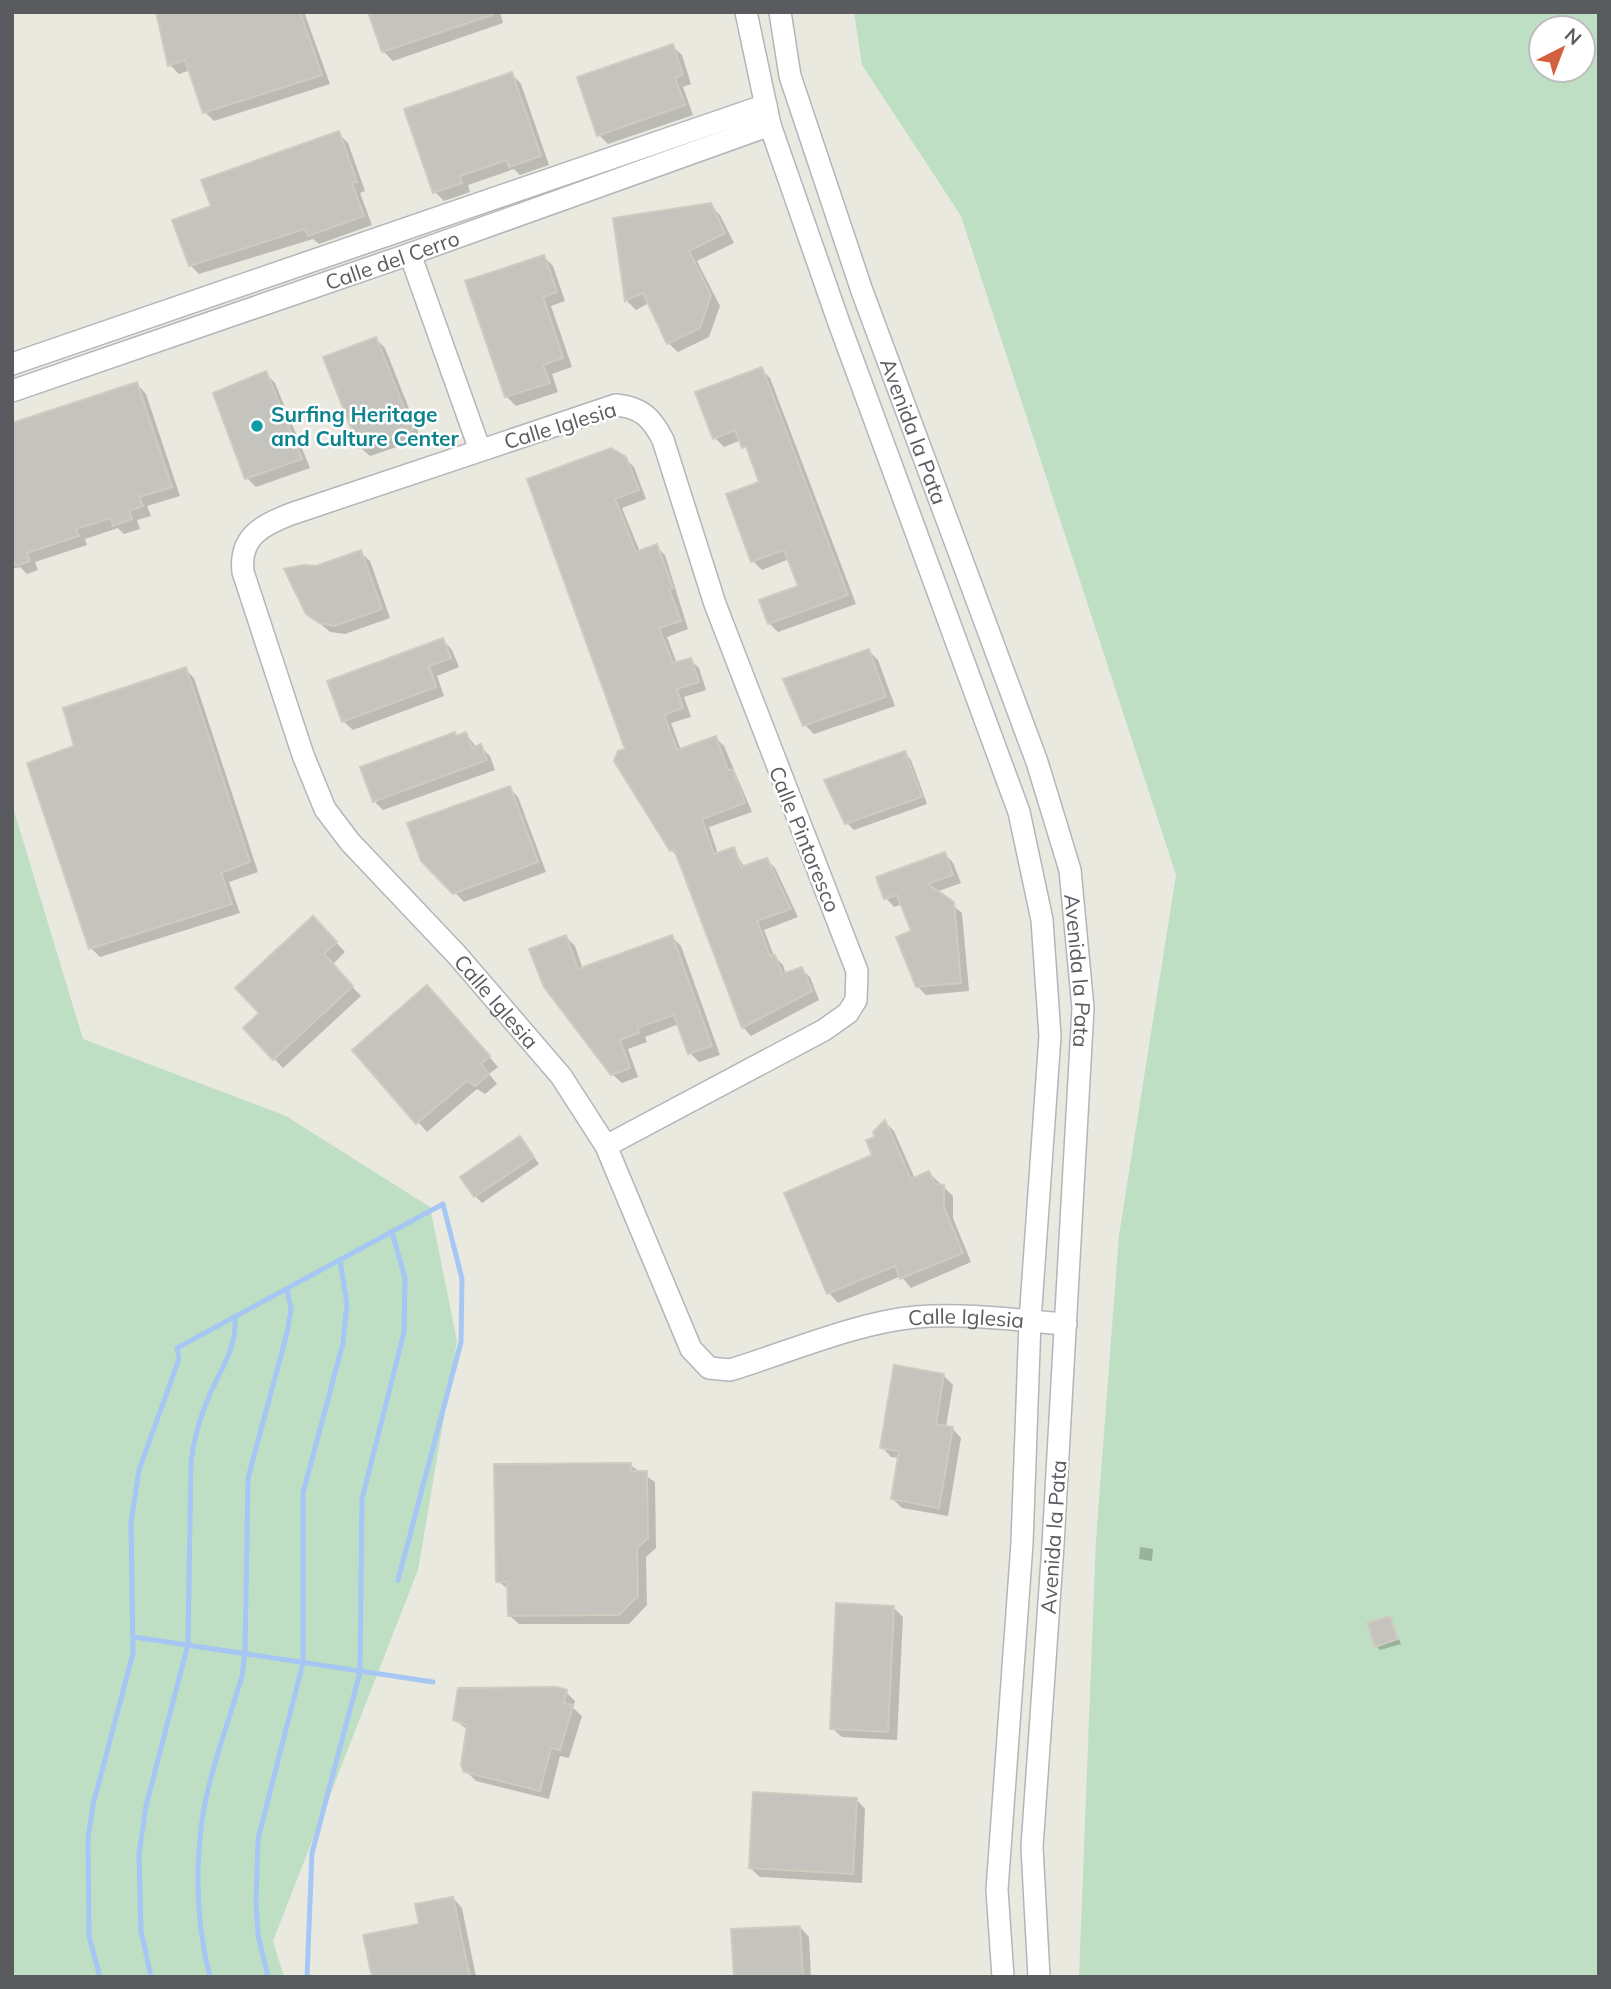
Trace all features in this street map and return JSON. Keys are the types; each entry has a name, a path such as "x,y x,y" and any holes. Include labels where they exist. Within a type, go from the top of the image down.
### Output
{"main road":[{"name":"Avenida la Pata","path":"746,12 768,115 839,323 1019,812 1042,920 1050,1036 1030,1321 1022,1543 997,1890 1003,1977"},
{"name":"Avenida la Pata","path":"780,12 790,76 862,291 1037,762 1070,870 1083,1008 1066,1324 1032,1847 1038,1977"},
{"path":"768,115 790,76"},
{"name":"Calle del Cerro","path":"12,391 410,254 768,115"},
{"name":"Calle del Cerro","path":"12,364 768,115"},
{"name":"Calle Iglesia","path":"410,254 480,450"},
{"name":"Calle Iglesia","path":"640,410 616,405 262,526 254,532 244,551 243,572 303,755 325,809 350,842 527,1033 561,1076 606,1146 691,1349 709,1368 730,1370 894,1320 950,1316 1066,1324"},
{"name":"Calle Pintoresco","path":"606,1146 830,1026 848,1013 859,990 857,971 840,924 768,748 715,604 663,440 655,423 640,410"}],"green space":[{"path":"854,12 1599,12 1599,1977 1079,1977 1096,1539 1119,1235 1176,875 961,216 862,65"},
{"path":"12,804 83,1039 286,1116 430,1207 457,1341 418,1570 273,1941 284,1977 12,1977"}],"building":[{"path":"156,12 300,12 322,75 203,113 185,60 168,66"},
{"path":"368,12 492,12 492,15 382,52"},
{"path":"673,44 683,75 675,78 685,105 597,136 577,77"},
{"path":"512,72 541,156 509,167 507,160 460,176 462,183 433,193 404,109"},
{"path":"339,131 357,182 352,183 364,216 308,236 305,229 189,266 172,220 211,206 201,180"},
{"path":"711,203 725,233 689,251 711,295 700,328 667,344 643,293 625,301 613,218"},
{"path":"544,255 557,292 543,297 563,358 543,365 550,383 505,397 465,281"},
{"path":"376,337 413,430 359,448 323,357"},
{"path":"762,367 848,595 768,624 759,600 798,586 784,550 751,562 726,494 759,482 746,446 742,448 735,430 713,439 695,392"},
{"name":"Surfing Heritage and Culture Center","path":"266,371 302,459 245,479 213,393"},
{"path":"137,382 172,487 139,497 143,506 129,511 132,519 113,526 111,518 76,529 79,536 27,553 30,561 16,566 12,558 12,423"},
{"path":"611,448 626,457 639,490 615,499 636,552 657,544 673,588 669,589 681,621 659,628 673,663 691,658 699,682 677,689 683,708 664,715 677,750 716,736 728,770 733,770 745,803 702,819 714,854 734,847 741,867 767,858 791,909 757,921 770,956 775,955 782,974 802,967 812,991 742,1028 674,849 670,851 614,761 618,751 625,749 527,479"},
{"path":"361,550 382,609 335,626 319,623 306,614 284,569 303,565 316,566"},
{"path":"443,638 451,658 429,666 436,687 342,722 327,681"},
{"path":"869,649 886,697 803,726 783,679"},
{"path":"186,667 250,862 221,873 232,904 89,949 27,763 74,746 63,708"},
{"path":"455,732 456,736 466,732 472,748 481,744 487,760 373,802 360,767"},
{"path":"905,751 922,797 845,824 824,780"},
{"path":"510,786 538,862 453,894 421,861 407,823"},
{"path":"945,852 953,875 928,884 954,902 961,983 916,987 896,937 911,931 897,895 884,899 876,877"},
{"path":"313,916 337,942 324,954 353,986 273,1060 243,1028 259,1013 235,988"},
{"path":"566,935 578,969 672,935 712,1046 688,1054 674,1015 637,1028 639,1033 620,1040 630,1068 611,1075 544,987 529,949"},
{"path":"427,985 490,1056 481,1064 489,1074 475,1086 467,1081 416,1124 352,1050"},
{"path":"885,1120 911,1179 929,1171 935,1184 944,1185 944,1207 963,1253 900,1279 895,1266 827,1294 784,1193 872,1155 866,1140 875,1137 873,1132"},
{"path":"520,1136 534,1157 474,1197 460,1177"},
{"path":"894,1365 944,1374 936,1424 953,1427 939,1508 891,1499 899,1451 880,1448"},
{"path":"631,1463 631,1471 647,1471 648,1538 637,1548 638,1596 619,1615 508,1616 507,1582 496,1582 494,1464"},
{"path":"836,1603 894,1606 888,1732 830,1729"},
{"path":"1390,1616 1398,1639 1375,1647 1367,1623"},
{"path":"556,1687 567,1690 564,1703 573,1705 560,1750 551,1748 540,1791 464,1772 461,1765 467,1725 453,1720 458,1688"},
{"path":"753,1792 857,1798 853,1874 749,1868"},
{"path":"453,1897 470,1977 372,1977 363,1935 419,1924 415,1904"},
{"path":"800,1926 803,1977 734,1977 731,1929"}],"waterway":[{"path":"100,1977 89,1936 88,1838 93,1805 133,1653 131,1522 139,1470 179,1359 177,1348 443,1204 462,1279 461,1342 398,1580"},
{"path":"307,1977 312,1853 360,1672 362,1499 404,1332 405,1278 392,1232"},
{"path":"268,1977 258,1935 258,1839 303,1663 303,1493 343,1343 347,1304 340,1260"},
{"path":"210,1977 200,1919 198,1880 202,1821 219,1748 242,1676 245,1653 248,1478 287,1333 291,1309 287,1289"},
{"path":"151,1977 141,1931 139,1854 146,1806 188,1644 191,1462 194,1444 203,1411 228,1357 234,1338 235,1317"},
{"path":"134,1637 433,1682"}],"place":[{"name":"Surfing Heritage and Culture Center","path":"257,426"}]}
